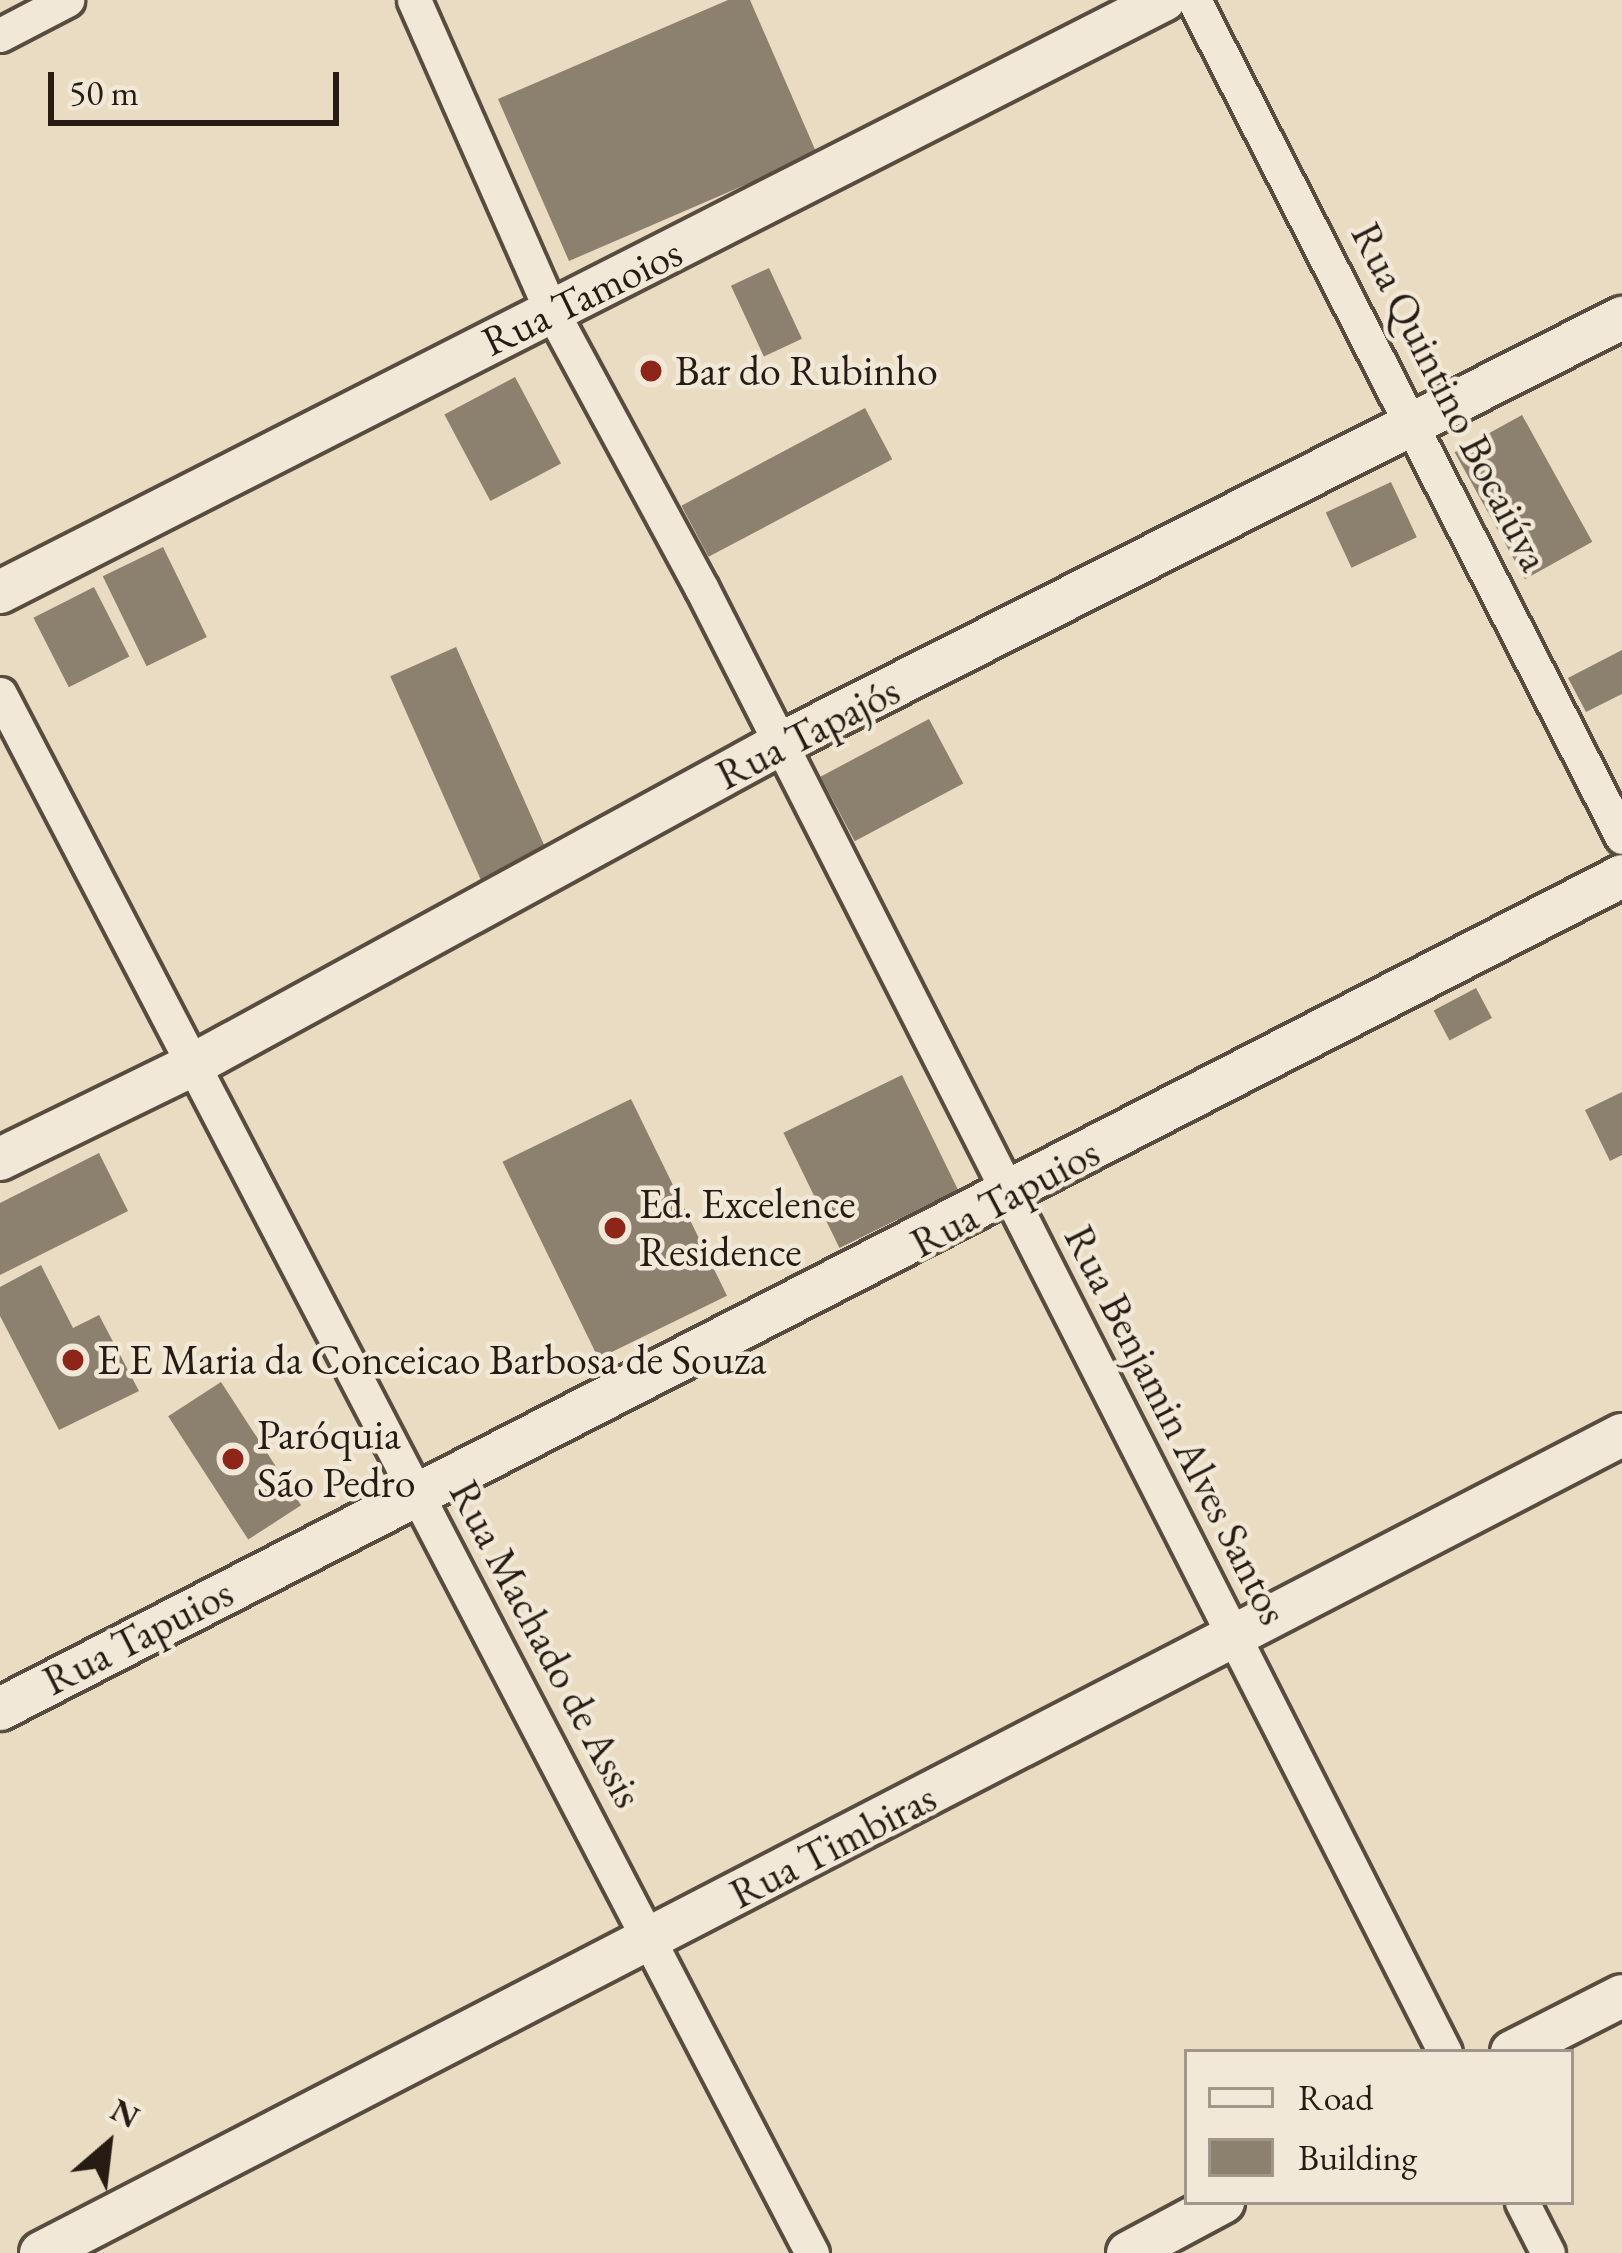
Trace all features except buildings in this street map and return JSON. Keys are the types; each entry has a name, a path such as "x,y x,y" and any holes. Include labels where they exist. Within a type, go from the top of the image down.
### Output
{"street":[{"path":"0,35 67,0"},
{"name":"Rua Benjamin Alves Santos","path":"413,0 550,308 780,744 1442,2049"},
{"name":"Rua Tamoios","path":"0,592 550,308 938,121 1164,0"},
{"name":"Rua Quintino Bocaiúva","path":"1194,0 1622,837"},
{"name":"Rua Tapajós","path":"0,1159 189,1066 780,744 1622,318"},
{"name":"Rua Machado de Assis","path":"0,694 189,1066 812,2253"},
{"name":"Rua Tapuios","path":"0,1709 1010,1195 1622,876"},
{"name":"Rua Timbiras","path":"41,2253 650,1940 1231,1633 1622,1435"},
{"path":"1518,2049 1622,1996"},
{"path":"1128,2253 1217,2205"},
{"path":"1524,2205 1548,2253"}],"place":[{"name":"Bar do Rubinho","path":"651,371"},
{"name":"Ed. Excelence Residence","path":"615,1228"},
{"name":"E E Maria da Conceicao Barbosa de Souza","path":"73,1360"},
{"name":"Paróquia São Pedro","path":"233,1459"}]}
